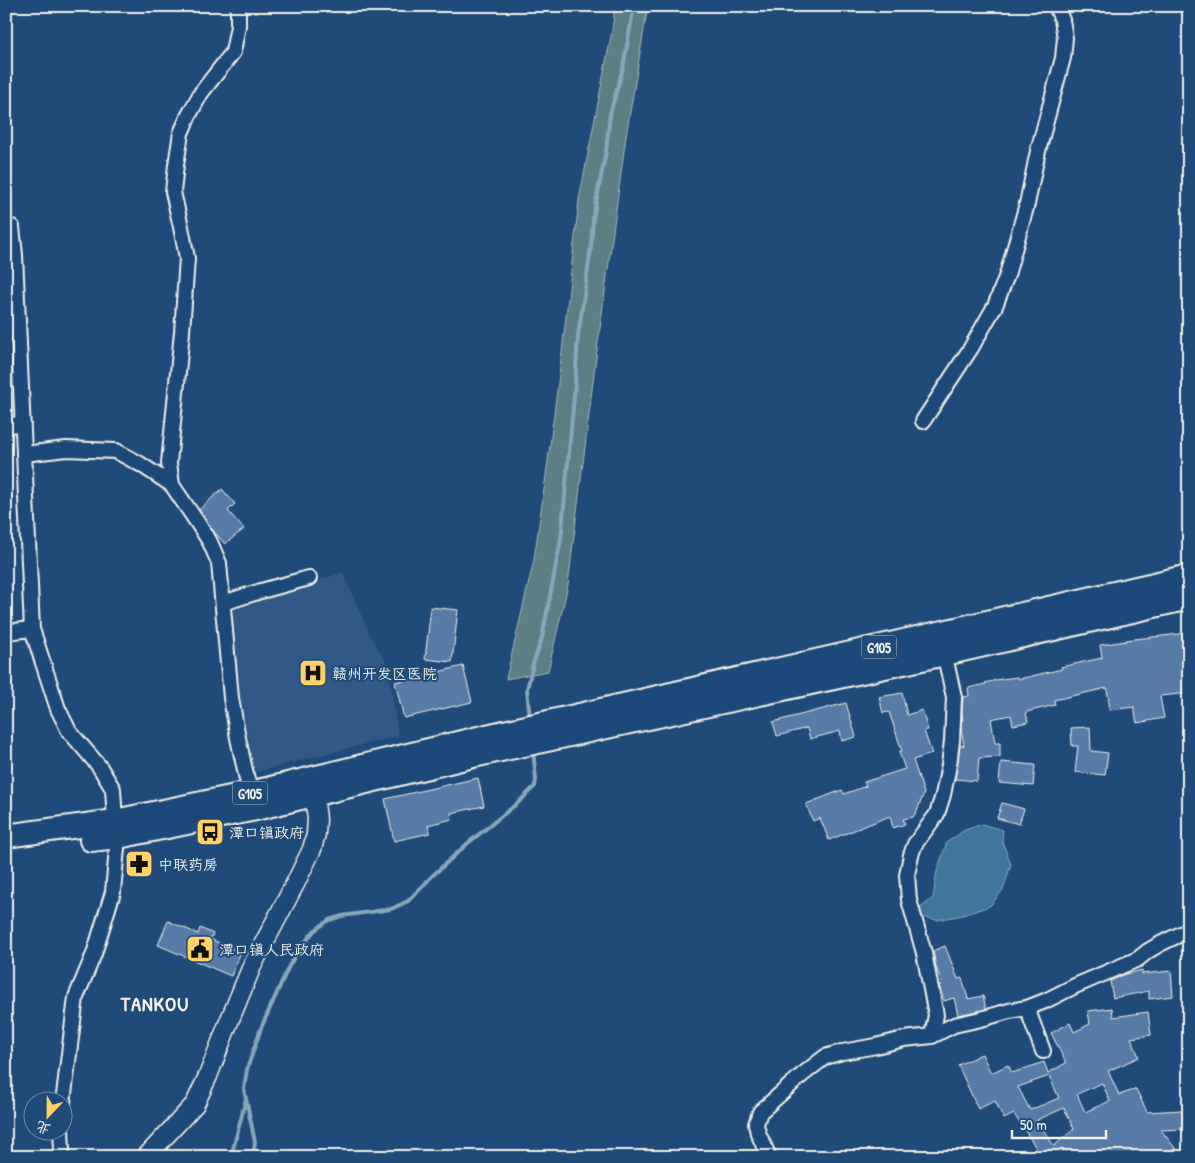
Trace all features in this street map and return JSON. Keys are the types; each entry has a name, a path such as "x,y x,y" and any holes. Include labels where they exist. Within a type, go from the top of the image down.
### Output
{"highway":[{"name":"G105","path":"941,644 1189,576"},
{"name":"G105","path":"6,836 117,829 250,793 482,746 941,644 1189,598"},
{"name":"G105","path":"6,851 117,829 251,810 314,795 482,746"}],"street":[{"path":"172,485 169,463 182,332 186,258 173,192 176,165 181,133 189,114 201,93 233,52 238,26 238,6"},
{"path":"923,420 972,348 995,306 1008,275 1063,58 1065,38 1062,20 1056,6"},
{"path":"12,227 15,255 32,629 58,709 69,731 98,766 113,789 117,829 113,892 94,954 76,997 65,1090"},
{"path":"6,426 23,424"},
{"path":"24,454 66,449 116,451 172,485 210,542 219,563 231,698 250,793"},
{"path":"223,602 309,578"},
{"path":"6,632 32,629"},
{"path":"932,1036 936,1014 924,952 909,900 907,875 915,844 937,814 949,766 954,698 941,644"},
{"path":"146,1157 195,1104 208,1076 252,966 312,849 317,819 314,795"},
{"path":"769,1157 756,1124 760,1112 825,1057 904,1039 932,1036 954,1025 1026,1008 1138,960 1148,951 1189,930"},
{"path":"1026,1008 1043,1051"},
{"path":"60,1157 61,1140"}],"shaded area":[{"name":"赣州开发区医院","path":"343,572 369,633 388,665 398,736 255,772 237,681 229,609 231,603 312,583"},
{"path":"982,824 1003,830 1002,841 1011,865 1003,890 990,906 963,915 937,920 923,917 918,910 933,898 937,871 947,842 965,830"}],"green space":[{"path":"615,6 648,6 626,136 568,585 548,671 506,679 534,560 562,352 579,200 612,31"}],"building":[{"path":"222,489 235,504 228,511 244,529 225,544 199,510"},
{"path":"431,607 458,610 452,662 425,659"},
{"path":"1189,633 1189,693 1160,696 1164,718 1137,723 1134,707 1110,710 1107,688 1054,700 1055,705 1026,712 1028,722 1013,725 1011,715 991,719 995,743 1000,743 1000,757 979,758 977,781 955,779 960,745 964,746 961,727 963,720 962,711 963,697 969,696 968,688 1001,679 1018,677 1019,679 1102,658 1100,645"},
{"path":"463,666 472,702 404,718 395,682"},
{"path":"902,693 907,715 922,710 928,730 924,731 932,754 913,760 924,793 917,811 913,817 903,819 905,824 893,828 890,816 829,840 820,818 813,821 806,804 842,790 844,794 866,786 864,782 905,769 899,752 902,751 889,712 883,713 879,697"},
{"path":"846,703 856,737 842,741 840,731 810,739 807,728 777,736 773,722"},
{"path":"1090,727 1091,751 1108,753 1105,775 1075,772 1078,746 1072,746 1071,728"},
{"path":"1001,762 1035,765 1033,786 999,783"},
{"path":"478,778 484,806 451,813 452,819 428,825 430,833 394,841 385,799"},
{"path":"1002,803 1024,809 1019,824 997,818"},
{"name":"潭口镇人民政府","path":"168,921 198,934 200,928 213,934 210,939 241,952 231,976 158,945"},
{"path":"945,946 958,979 962,978 968,999 983,996 986,1009 958,1015 954,998 944,1001 939,985 942,984 933,951"},
{"path":"1142,970 1142,974 1171,971 1173,996 1149,999 1149,991 1113,998 1110,981"},
{"path":"1112,1008 1113,1017 1148,1012 1151,1035 1131,1038 1139,1057 1108,1071 1119,1095 1136,1089 1147,1112 1182,1110 1184,1129 1161,1130 1182,1157 1042,1157 1014,1114 1004,1119 995,1101 978,1109 958,1065 982,1054 991,1073 1008,1065 1012,1073 1044,1062 1048,1073 1066,1063 1051,1033 1070,1023 1074,1032 1090,1024 1088,1011","holes":["1049,1076 1059,1098 1030,1110 1018,1087","1102,1083 1110,1101 1085,1112 1077,1094","1064,1108 1074,1129 1054,1146 1037,1120"]}],"waterway":[{"path":"530,719 527,689 542,638 561,539 578,336 591,248 593,218 606,151 610,114 623,68 634,6"},
{"path":"253,1157 255,1142 244,1089 247,1069 261,1028 289,966 298,951 314,931 329,920 342,916 391,909 408,901 467,844 519,802 535,786 533,751"},
{"path":"231,1157 246,1099"}],"place":[{"name":"赣州开发区医院","path":"313,673"},
{"name":"潭口镇政府","path":"210,832"},
{"name":"中联药房","path":"139,864"},
{"name":"潭口镇人民政府","path":"200,949"}],"district":[{"name":"TANKOU","path":"155,1003"}]}
